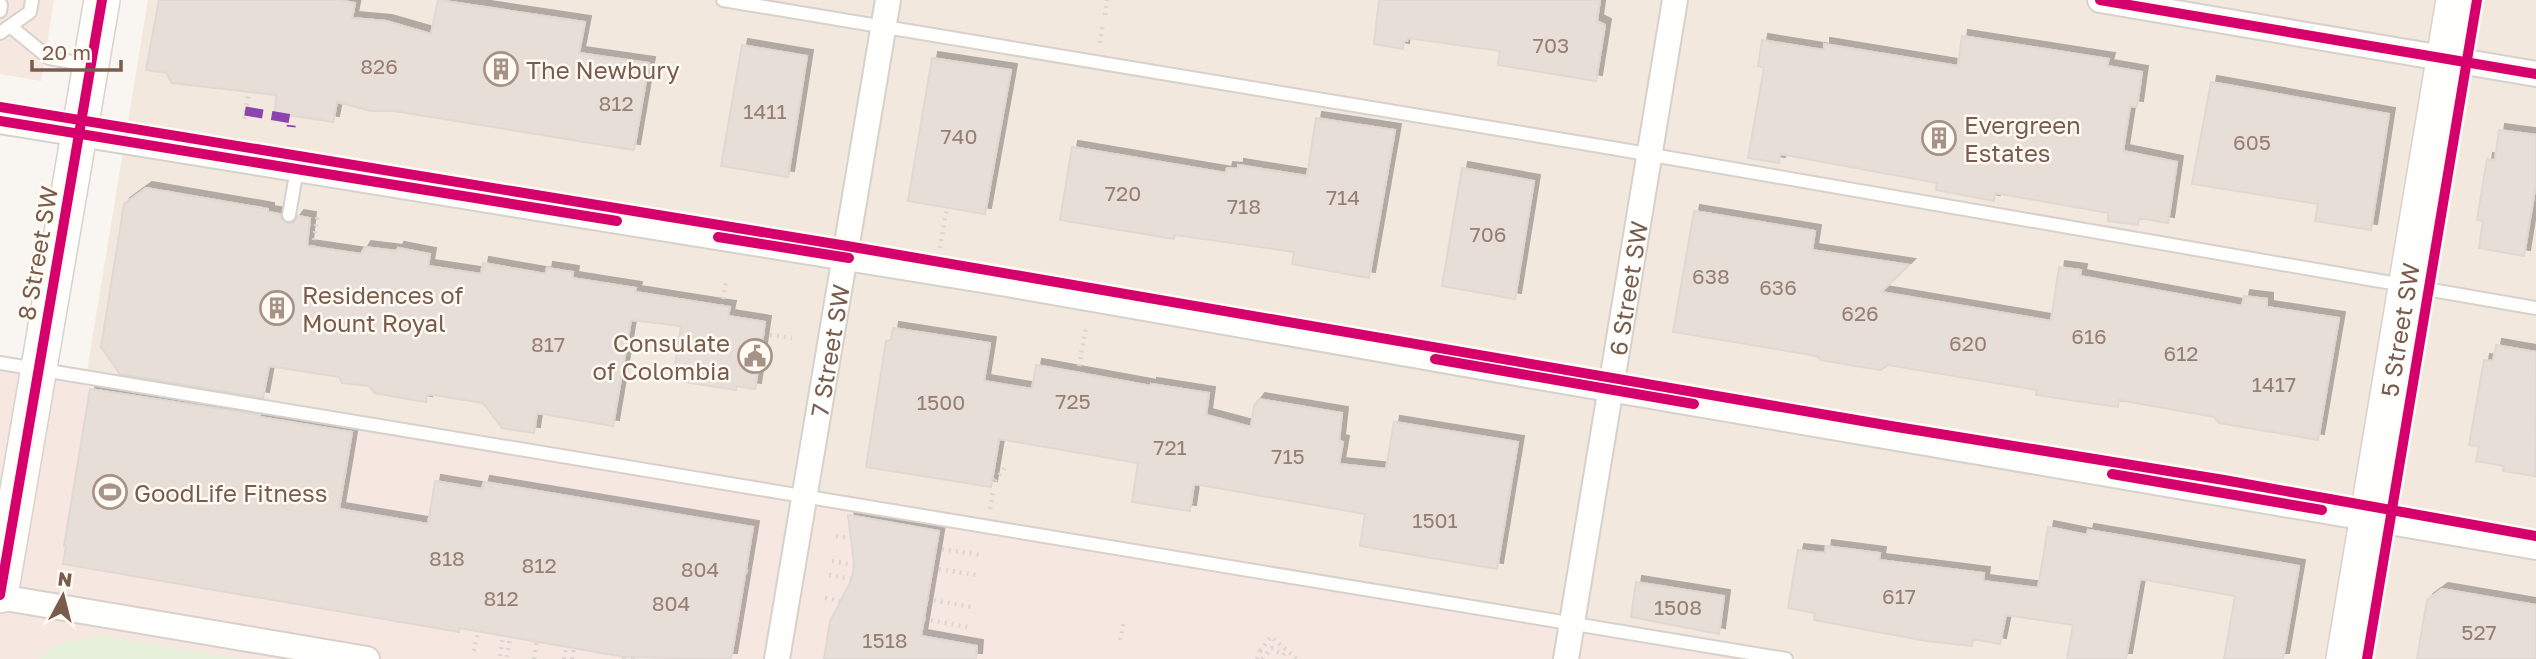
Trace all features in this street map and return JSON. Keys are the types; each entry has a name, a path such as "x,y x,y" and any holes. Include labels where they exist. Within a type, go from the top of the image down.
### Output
{"street":[{"name":"8 Street SW","path":"0,596 102,0"},
{"name":"7 Street SW","path":"777,659 888,0"},
{"name":"6 Street SW","path":"1566,659 1675,0"},
{"path":"2100,0 2536,74"},
{"name":"5 Street SW","path":"2344,659 2454,0"},
{"path":"0,121 1147,307 1611,390 2536,547"},
{"path":"0,596 367,659"}],"lane":[{"path":"32,0 30,12 5,29 50,58 90,65"},
{"path":"723,0 1650,154 2536,308"},
{"path":"289,215 297,169"},
{"path":"0,363 1786,659"}],"path":[{"path":"1105,15 1107,0"},
{"path":"1100,42 1103,23"},
{"path":"244,119 249,92"},
{"path":"940,250 947,208"},
{"path":"313,247 318,213"},
{"path":"722,306 726,281"},
{"path":"1078,373 1086,327"},
{"path":"763,334 792,338"},
{"path":"995,481 1006,466"},
{"path":"991,507 993,492"},
{"path":"836,536 850,538"},
{"path":"936,548 980,555"},
{"path":"832,561 854,565"},
{"path":"932,568 976,575"},
{"path":"746,571 753,573"},
{"path":"829,575 852,579"},
{"path":"825,598 839,601"},
{"path":"927,599 971,607"},
{"path":"923,620 968,627"},
{"path":"1120,640 1124,622"},
{"path":"474,651 478,632"},
{"path":"500,656 503,636"},
{"path":"1257,659 1270,637 1297,659"},
{"path":"507,657 510,638"},
{"path":"534,659 537,642"},
{"path":"564,659 566,647"},
{"path":"1262,659 1272,648 1283,656 1287,650"},
{"path":"572,659 574,649"}],"shaded area":[{"path":"0,0 54,0 41,81 0,74"},
{"path":"148,0 2536,0 2536,659 1762,659 86,377"},
{"path":"0,363 1762,659 0,659"}],"green space":[{"path":"105,636 241,659 40,659 45,652 60,644"}],"building":[{"path":"159,0 338,0 355,3 352,18 386,21 431,34 438,0 585,22 579,53 649,63 634,150 394,111 371,111 337,102 333,122 275,113 276,95 172,83 166,73 146,70"},
{"path":"1379,0 1600,0 1597,21 1605,25 1596,81 1498,65 1500,51 1408,38 1404,41 1403,49 1374,44"},
{"name":"Evergreen Estates","path":"1962,36 2109,59 2107,66 2142,72 2137,107 2130,106 2123,151 2177,162 2168,223 2139,218 2138,225 2108,221 2108,213 1995,193 1994,201 1936,190 1937,183 1780,154 1779,163 1748,158 1764,68 1758,66 1762,40 1824,50 1824,44 1958,66"},
{"path":"742,45 807,56 788,177 721,166"},
{"path":"932,58 1011,70 985,214 908,201"},
{"path":"2211,82 2389,114 2371,230 2315,221 2318,204 2192,184"},
{"path":"1316,118 1395,130 1369,278 1292,264 1294,252 1175,235 1174,239 1060,220 1072,147 1226,173 1227,168 1238,169 1238,165 1307,176"},
{"path":"2499,130 2536,135 2536,183 2524,256 2479,248 2483,221 2477,220 2487,159 2495,160"},
{"path":"1462,168 1534,181 1515,299 1442,286"},
{"path":"146,188 268,209 268,212 280,214 281,219 287,223 293,223 298,216 310,218 307,246 361,254 365,247 397,251 398,248 430,254 428,266 481,274 483,263 546,274 547,268 573,272 572,278 636,288 635,292 730,307 728,316 765,322 755,389 737,386 736,390 683,382 685,367 675,365 681,326 631,320 613,426 537,413 534,433 502,428 483,403 433,395 427,395 426,402 374,393 369,386 342,383 339,377 269,366 263,398 120,374 101,347 124,204"},
{"path":"1694,211 1815,231 1812,250 1909,265 1881,292 2051,321 2059,267 2081,270 2080,276 2242,306 2244,296 2267,299 2267,307 2339,318 2318,440 2219,423 2214,417 2119,400 2118,407 2036,395 2037,390 1888,365 1881,370 1861,367 1821,360 1817,356 1673,332"},
{"path":"893,328 990,343 984,381 1032,389 1036,365 1151,386 1209,393 1206,415 1251,427 1254,406 1259,399 1342,413 1339,441 1343,442 1339,464 1386,469 1394,422 1518,442 1497,569 1360,546 1365,514 1194,484 1190,511 1132,502 1138,463 999,439 991,487 866,467 886,341 891,340"},
{"path":"2496,345 2536,352 2535,476 2503,471 2504,466 2476,461 2479,446 2469,445 2484,360 2493,361"},
{"path":"90,389 352,432 339,509 428,524 435,481 482,489 484,482 753,527 731,659 624,657 459,628 459,632 63,564"},
{"path":"848,515 939,531 921,636 977,646 976,659 824,659 830,621 852,579 854,565"},
{"path":"2048,527 2087,535 2088,530 2299,566 2283,659 2224,659 2235,596 2140,579 2126,659 2067,659 2073,625 2006,615 2000,644 1973,639 1972,646 1926,641 1814,620 1815,613 1788,608 1798,550 1825,553 1826,546 1880,553 1879,560 1984,573 1983,581 2038,588"},
{"path":"1636,582 1724,596 1719,634 1631,617"},
{"path":"2442,589 2536,605 2536,659 2417,659 2427,600"}],"marked path":[{"path":"245,111 292,119 291,127"}],"cycle path":[{"path":"0,595 102,0"},
{"path":"2100,0 2536,74"},
{"path":"2367,659 2477,0"},
{"path":"0,107 847,246 1897,427 2224,480 2536,536"},
{"path":"0,121 617,221"},
{"path":"718,237 849,258"},
{"path":"1435,359 1694,404"},
{"path":"2112,474 2322,510"}],"place":[{"name":"The Newbury","path":"501,69"},
{"name":"Evergreen Estates","path":"1939,138"},
{"name":"Residences of Mount Royal","path":"277,308"},
{"name":"Consulate of Colombia","path":"755,356"},
{"name":"GoodLife Fitness","path":"110,492"}]}
